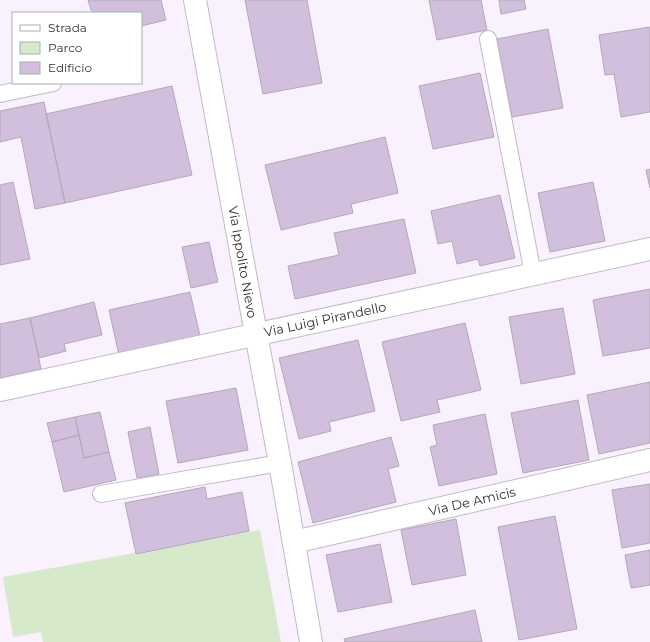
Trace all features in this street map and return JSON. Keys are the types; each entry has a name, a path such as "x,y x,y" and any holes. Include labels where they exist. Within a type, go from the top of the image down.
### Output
{"street":[{"name":"Via Ippolito Nievo","path":"195,0 280,463 311,642"},
{"name":"Via Luigi Pirandello","path":"0,390 650,248"},
{"name":"Via De Amicis","path":"294,542 650,460"}],"lane":[{"path":"488,39 533,274"},
{"path":"0,94 48,84"},
{"path":"101,494 280,463"}],"green space":[{"path":"260,530 281,642 43,642 41,632 13,637 3,577"}],"building":[{"path":"88,0 161,0 166,20 142,26 142,12 92,12"},
{"path":"245,0 307,0 322,83 263,94"},
{"path":"429,0 481,0 487,30 437,40"},
{"path":"499,0 524,0 526,9 501,14"},
{"path":"650,27 650,112 621,117 614,74 605,75 599,35"},
{"path":"548,29 563,108 512,117 497,39"},
{"path":"480,73 494,137 433,149 419,86"},
{"path":"172,86 192,175 65,203 46,114"},
{"path":"44,102 65,203 35,209 21,137 0,142 0,111"},
{"path":"385,137 398,193 351,204 353,213 281,230 265,165"},
{"path":"650,169 650,188 646,170"},
{"path":"13,182 30,259 0,265 0,185"},
{"path":"593,182 605,241 550,252 538,193"},
{"path":"500,195 515,258 480,266 478,259 457,264 452,241 438,244 431,211"},
{"path":"404,219 416,273 295,299 288,266 339,255 334,233"},
{"path":"209,242 218,282 191,288 182,247"},
{"path":"650,289 650,348 603,356 593,300"},
{"path":"190,292 200,336 119,355 109,310"},
{"path":"94,302 102,335 64,344 66,351 39,358 30,318"},
{"path":"563,308 575,374 521,384 509,317"},
{"path":"30,318 41,369 0,378 0,324"},
{"path":"465,323 481,390 437,400 440,412 401,421 382,342"},
{"path":"358,340 375,411 329,422 331,431 299,439 279,358"},
{"path":"650,382 650,443 599,454 587,395"},
{"path":"236,388 248,450 178,463 166,401"},
{"path":"578,400 589,460 523,473 511,413"},
{"path":"100,412 109,452 84,458 75,417"},
{"path":"485,414 497,474 439,486 430,447 437,445 433,425"},
{"path":"75,417 79,435 52,442 47,423"},
{"path":"150,427 159,474 137,478 128,432"},
{"path":"79,435 84,458 109,452 116,480 64,492 52,442"},
{"path":"391,437 399,466 388,469 396,502 313,523 298,462"},
{"path":"650,484 650,543 622,548 612,490"},
{"path":"205,487 207,499 242,492 249,531 136,554 125,503"},
{"path":"555,516 577,629 519,640 498,527"},
{"path":"456,519 466,575 412,585 401,530"},
{"path":"380,544 392,602 338,612 326,555"},
{"path":"650,550 650,585 631,588 625,555"},
{"path":"475,610 482,642 345,642 344,639"}]}
